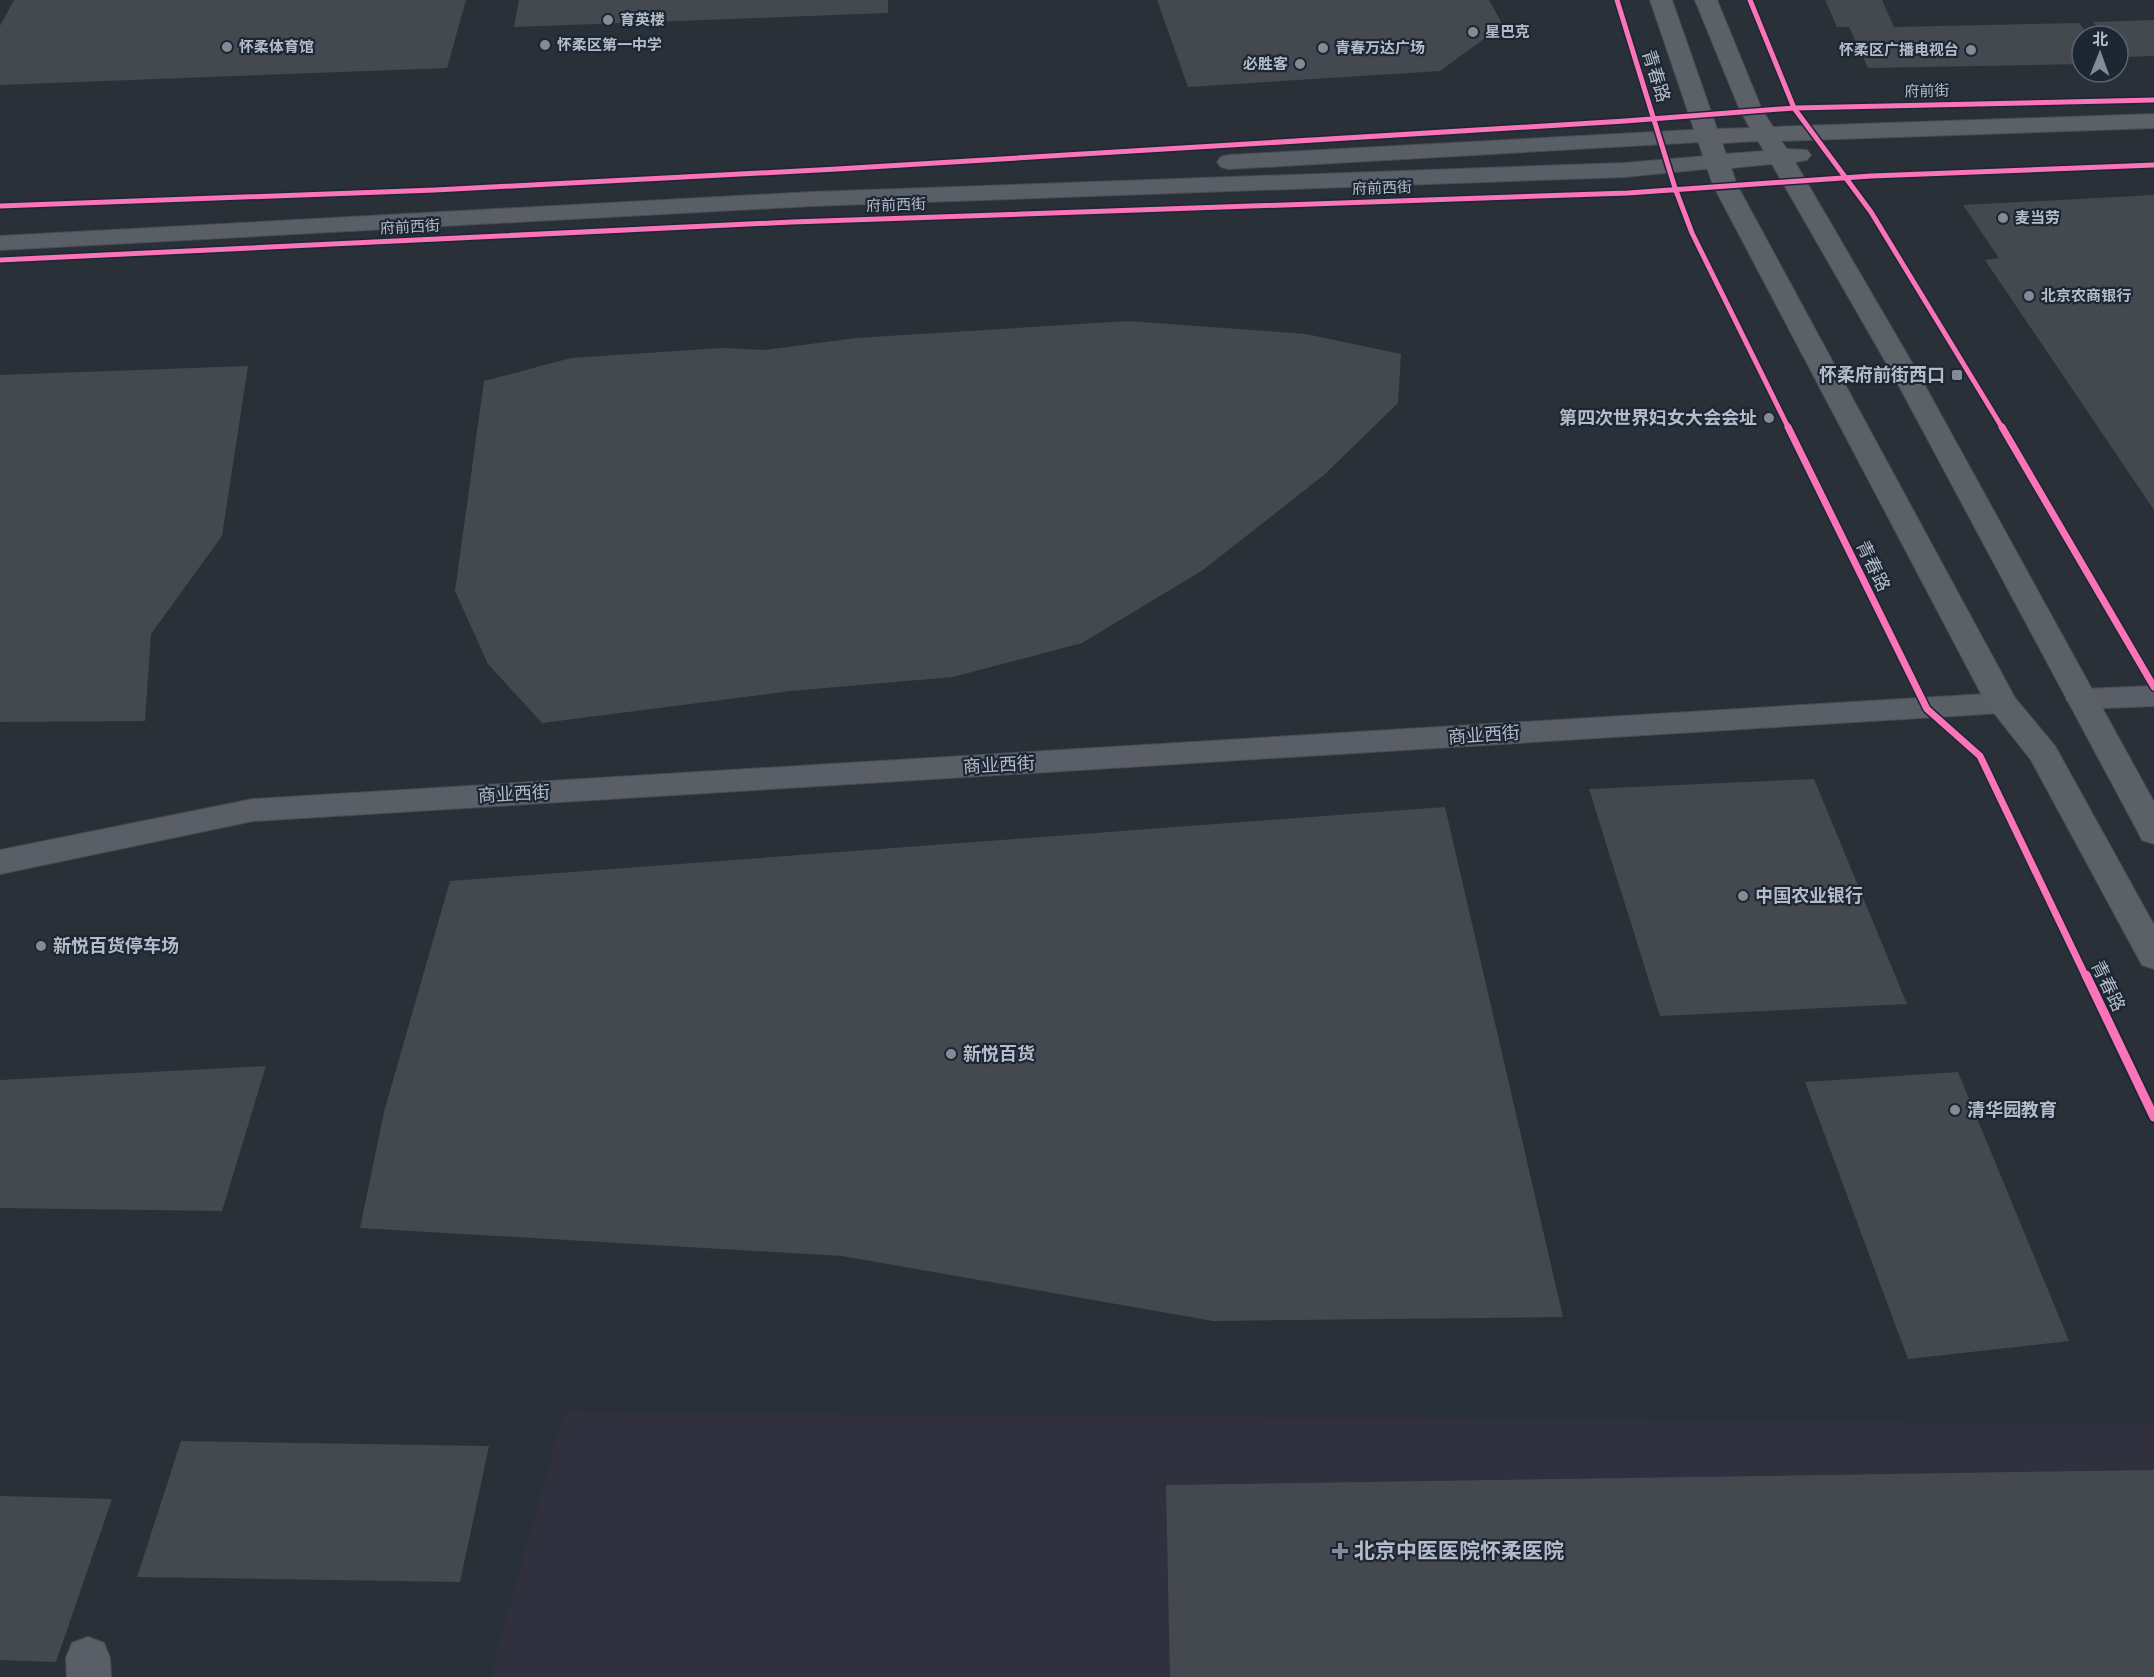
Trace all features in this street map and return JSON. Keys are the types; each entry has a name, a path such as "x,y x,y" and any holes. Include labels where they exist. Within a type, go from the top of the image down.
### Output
{"main road":[{"name":"青春路","path":"1661,0 1731,195 2002,703 2044,754 2154,956"},
{"path":"1706,0 1744,96 1905,373 2154,832"},
{"path":"1713,149 1765,132 2154,121"},
{"path":"1713,149 1780,156 2154,141"}],"street":[{"name":"府前西街","path":"0,226 1713,149"},
{"name":"府前西街","path":"0,243 812,199 1624,170 1713,149"},
{"path":"2082,699 2154,696"},
{"name":"商业西街","path":"0,862 253,810 2002,703"}],"shaded area":[{"name":"北京中医医院怀柔医院","path":"564,1412 2154,1424 2154,1677 490,1677"}],"building":[{"name":"怀柔体育馆","path":"14,0 466,0 447,68 0,85 0,26"},
{"name":"育英楼","path":"519,0 888,0 888,13 514,27"},
{"name":"青春万达广场","path":"1157,0 1489,0 1503,25 1440,71 1188,87"},
{"name":"怀柔区广播电视台","path":"1825,0 1882,0 1894,27 2079,23 2080,24 2070,24 2070,64 1868,68 1849,27 1837,27"},
{"path":"2154,20 2154,56 2130,57 2130,24 2095,24 2093,22"},
{"path":"2154,195 2154,510 1985,260 1999,258 1963,205"},
{"path":"1128,321 1306,334 1401,354 1398,403 1324,475 1203,570 1082,643 953,677 791,691 542,723 488,664 455,591 484,381 571,358 722,348 765,350 856,338"},
{"path":"248,366 222,536 151,634 145,721 0,722 0,375"},
{"name":"中国农业银行","path":"1814,779 1907,1004 1660,1016 1589,789"},
{"name":"新悦百货","path":"1445,807 1563,1317 1213,1321 842,1256 360,1228 384,1112 450,881"},
{"path":"266,1066 222,1211 0,1208 0,1080"},
{"path":"1958,1072 2069,1341 1908,1359 1805,1082"},
{"path":"181,1441 489,1446 460,1582 137,1577"},
{"path":"2154,1470 2154,1677 1170,1677 1166,1485"},
{"path":"0,1496 112,1499 56,1662 0,1660"}],"cycle path":[{"path":"1617,0 1675,188 1692,233 1927,709 1980,756 2154,1117"},
{"path":"1750,0 1794,108 1871,212 2008,437 2154,687"},
{"name":"府前街","path":"0,206 435,190 837,169 1625,121 1794,108 2154,100"},
{"path":"0,260 792,222 1628,193 1871,176 2154,165"}],"place":[{"name":"育英楼","path":"608,20"},
{"name":"星巴克","path":"1473,32"},
{"name":"怀柔区第一中学","path":"545,45"},
{"name":"怀柔体育馆","path":"227,47"},
{"name":"青春万达广场","path":"1323,48"},
{"name":"怀柔区广播电视台","path":"1971,50"},
{"name":"必胜客","path":"1300,64"},
{"name":"麦当劳","path":"2003,218"},
{"name":"北京农商银行","path":"2029,296"},
{"name":"怀柔府前街西口","path":"1957,375"},
{"name":"第四次世界妇女大会会址","path":"1769,418"},
{"name":"中国农业银行","path":"1743,896"},
{"name":"新悦百货停车场","path":"41,946"},
{"name":"新悦百货","path":"951,1054"},
{"name":"清华园教育","path":"1955,1110"},
{"name":"北京中医医院怀柔医院","path":"1340,1551"}]}
